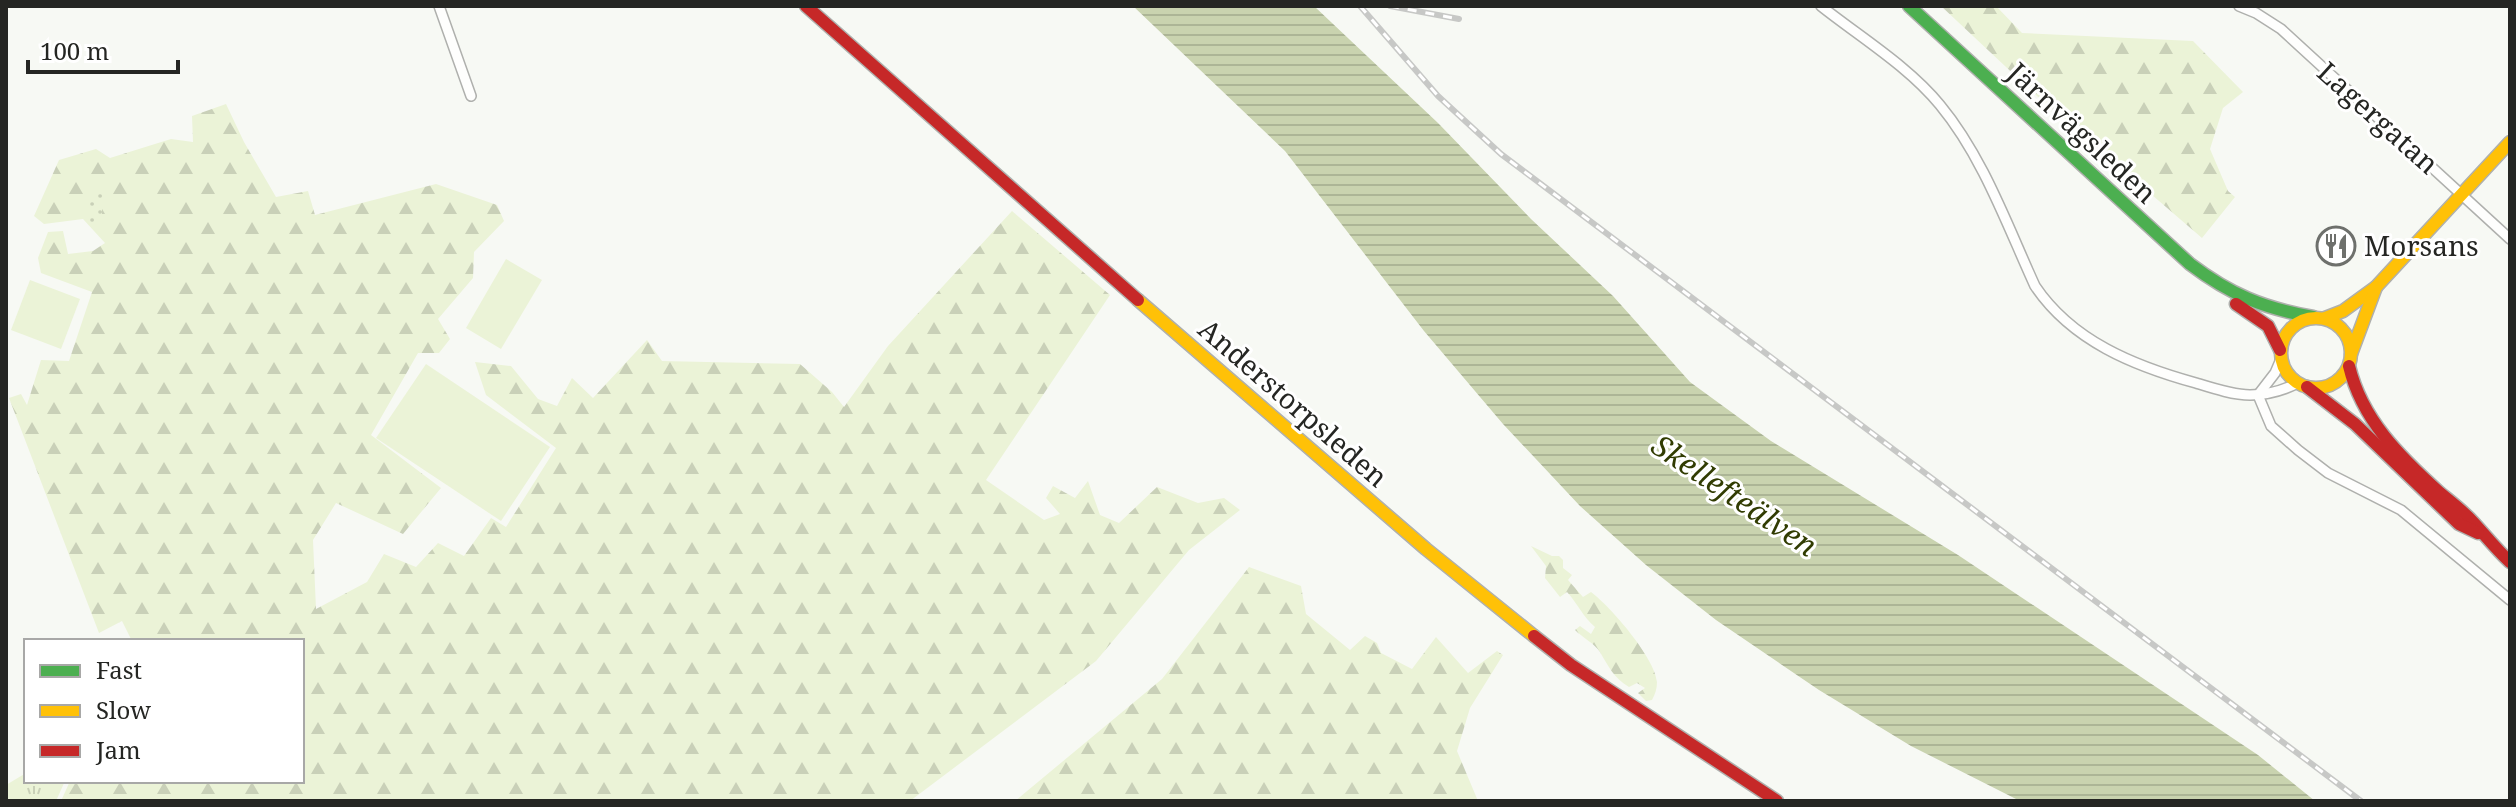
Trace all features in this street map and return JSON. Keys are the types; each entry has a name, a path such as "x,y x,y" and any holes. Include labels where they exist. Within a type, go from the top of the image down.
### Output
{"main road":[{"name":"Anderstorpsleden","path":"806,6 1029,205 1426,549 1571,665 1777,801"},
{"name":"Järnvägsleden","path":"1909,6 2190,264 2226,291 2260,307 2319,318"},
{"path":"2482,535 2459,524 2355,424 2290,377 2280,355 2288,331 2295,324 2343,311 2376,287 2510,142"},
{"path":"2303,385 2327,386 2336,382 2350,360 2376,287"},
{"name":"Järnvägsleden","path":"2226,291 2238,305 2268,326 2280,355"},
{"path":"2319,318 2345,332 2350,342 2353,388 2375,424 2395,448 2510,562"}],"street":[{"path":"439,6 471,96"},
{"path":"1821,6 1938,102 1972,153 2035,286 2058,314 2098,344 2139,366 2206,386 2258,395 2303,385"},
{"name":"Lagergatan","path":"2239,6 2281,29 2510,239"},
{"path":"2258,395 2275,373 2280,355"},
{"path":"2258,395 2271,426 2298,450 2328,473 2401,510 2510,600"}],"green space":[{"path":"1941,6 1996,6 2022,33 2193,41 2243,92 2223,108 2210,149 2228,191 2235,197 2202,238 2037,96"},
{"path":"226,104 276,197 308,191 315,215 436,184 497,205 504,221 474,252 473,278 438,319 450,339 439,353 418,353 371,435 441,488 403,534 336,503 313,540 316,609 367,582 384,554 416,567 438,543 464,556 491,518 506,527 556,448 486,395 475,362 511,366 538,399 557,406 572,378 593,398 647,340 662,361 800,364 844,407 888,346 1012,211 1110,295 986,480 1044,520 1060,514 1046,498 1053,486 1075,498 1088,481 1100,515 1119,523 1157,487 1198,503 1224,498 1240,510 1189,550 1096,661 910,801 61,801 69,783 304,783 304,639 131,639 122,621 99,633 9,398 21,394 27,405 41,360 69,361 92,292 41,273 38,258 48,232 63,231 68,254 93,251 105,243 83,219 44,224 34,216 59,160 96,149 110,158 171,139 193,142 192,116"},
{"path":"89,192 102,192 102,219 88,224"},
{"path":"506,259 542,280 501,349 466,328"},
{"path":"30,280 80,299 61,349 11,330"},
{"path":"426,364 550,447 501,521 376,438"},
{"path":"1531,546 1559,556 1563,560 1563,568 1572,575 1568,580 1583,597 1591,592 1631,634 1654,672 1657,685 1652,700 1646,701 1638,693 1645,688 1637,683 1629,687 1619,680 1598,649 1575,630 1580,626 1591,634 1595,627 1567,592 1560,597 1545,578 1546,566"},
{"path":"1249,567 1301,586 1306,614 1350,650 1365,636 1377,643 1381,653 1412,669 1436,637 1468,673 1497,651 1503,655 1470,708 1457,751 1478,801 1015,801 1162,679"},
{"path":"24,774 24,783 64,783 56,801 6,801 6,785"}],"water":[{"name":"Skellefteälven","path":"1133,6 1314,6 1613,296 1690,382 1771,441 1958,555 2258,755 2315,801 2020,801 1911,746 1819,690 1716,620 1646,565 1580,506 1503,424 1424,331 1285,151"}],"railway":[{"path":"1360,6 1438,96 1501,154 2361,801"},
{"path":"1390,6 1459,19"}],"traffic: fast":[{"path":"1909,6 2190,264 2248,299 2313,317"}],"traffic: slow":[{"path":"2325,318 2343,311 2376,287 2510,142"},
{"path":"2351,354 2376,287"},
{"path":"1138,300 1426,549 1534,636"},
{"path":"2323,318 2345,333 2351,353 2349,367 2341,378 2330,386 2309,388 2291,378 2283,367 2281,346 2291,328 2302,320 2323,318"}],"traffic: jam":[{"path":"806,6 1138,300"},
{"path":"2236,304 2268,326 2280,350"},
{"path":"2349,366 2363,404 2384,436 2510,562"},
{"path":"2307,387 2355,424 2459,524 2478,533"},
{"path":"1534,636 1571,665 1777,801"}],"place":[{"name":"Morsans","path":"2336,246"}]}
